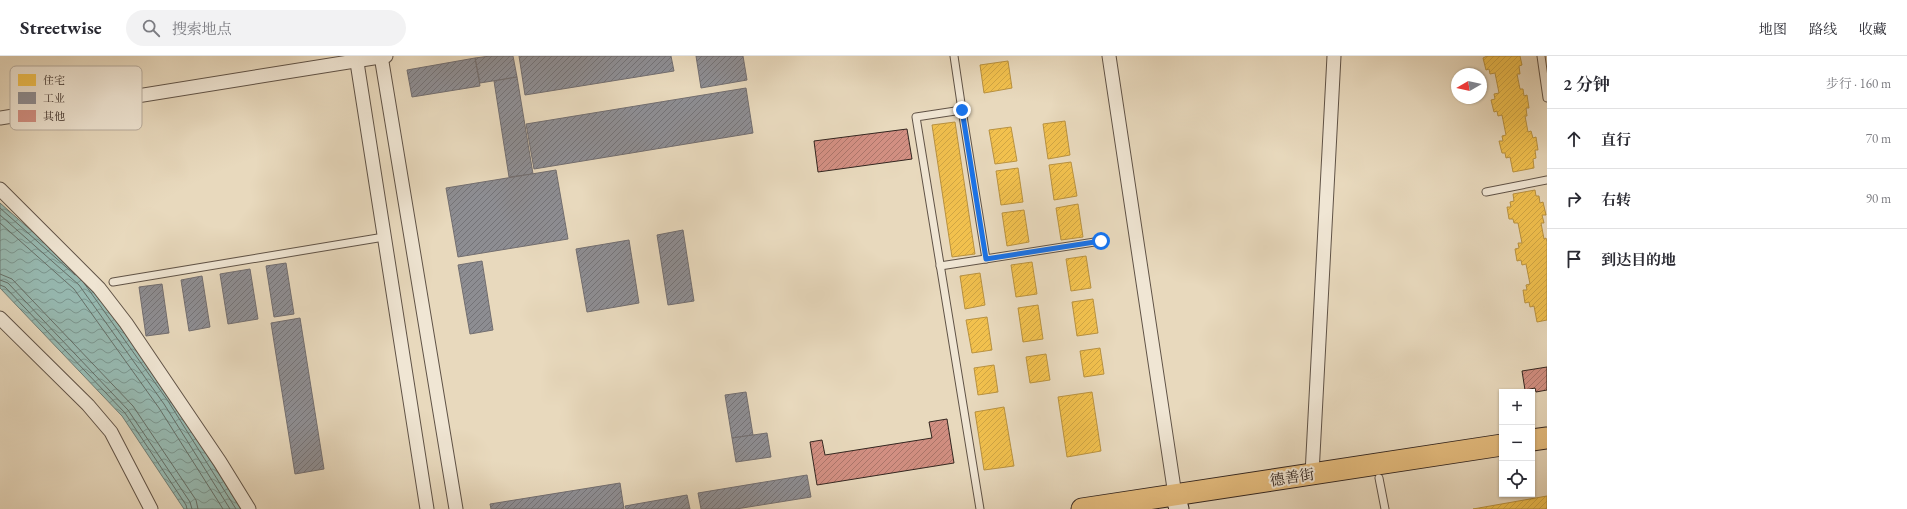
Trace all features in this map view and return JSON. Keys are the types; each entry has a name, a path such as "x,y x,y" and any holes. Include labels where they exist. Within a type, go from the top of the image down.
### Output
{"main road":[{"path":"1535,440 1547,438"},
{"name":"德善街","path":"1177,505 1312,474 1499,445"},
{"path":"1535,454 1547,452"},
{"name":"德善街","path":"1082,509 1177,505 1379,478 1499,459"}],"street":[{"path":"142,94 356,58 382,56 456,509"},
{"path":"1109,56 1177,505"},
{"path":"1312,474 1334,56"},
{"path":"356,58 428,509"},
{"path":"0,118 10,116"},
{"path":"0,189 100,288 149,356 220,462 249,509"},
{"path":"0,318 88,405 111,432 151,509"}],"lane":[{"path":"954,56 986,259"},
{"path":"1541,56 1547,98"},
{"path":"962,110 916,117 980,509"},
{"path":"1486,192 1547,180"},
{"path":"113,282 384,237"},
{"path":"940,266 1101,241"},
{"path":"1379,478 1385,509"}],"water":[{"path":"0,203 85,278 172,399 241,509 184,509 122,416 0,288"}],"building: 住宅":[{"path":"1487,56 1520,56 1522,65 1519,66 1520,74 1517,74 1520,89 1523,89 1524,96 1527,95 1529,108 1526,108 1527,116 1525,116 1528,132 1531,131 1533,138 1536,137 1538,150 1535,150 1536,158 1533,159 1534,168 1513,172 1510,157 1506,158 1505,153 1502,153 1499,141 1503,141 1502,136 1506,135 1502,115 1498,116 1497,111 1494,112 1491,100 1495,99 1494,94 1499,93 1495,73 1490,74 1489,69 1486,68 1483,58"},
{"path":"1008,61 1012,88 984,93 980,65"},
{"path":"1065,121 1070,155 1048,159 1043,124"},
{"path":"955,122 975,254 952,257 932,125"},
{"path":"1011,127 1017,161 995,164 989,130"},
{"path":"1071,162 1077,196 1054,200 1049,165"},
{"path":"1018,168 1023,202 1001,205 996,171"},
{"path":"1535,190 1536,196 1539,196 1540,203 1543,202 1546,215 1542,215 1544,223 1541,223 1544,239 1546,238 1547,242 1547,320 1537,322 1534,306 1530,307 1529,302 1525,303 1523,290 1527,290 1526,285 1530,284 1526,264 1522,265 1521,260 1517,261 1515,249 1519,248 1518,243 1522,243 1518,223 1514,223 1513,219 1509,219 1507,207 1511,207 1510,202 1514,201 1513,194"},
{"path":"1078,204 1083,237 1061,240 1056,208"},
{"path":"1024,210 1029,242 1007,246 1002,213"},
{"path":"1086,256 1091,288 1071,291 1066,259"},
{"path":"1032,262 1037,294 1016,297 1011,265"},
{"path":"980,273 985,305 965,309 960,276"},
{"path":"1093,299 1098,333 1077,336 1072,302"},
{"path":"1038,305 1043,339 1023,342 1018,308"},
{"path":"987,317 992,350 972,353 966,320"},
{"path":"1100,348 1104,374 1084,377 1080,351"},
{"path":"1046,354 1050,380 1030,383 1026,357"},
{"path":"994,365 998,392 978,395 974,368"},
{"path":"1092,392 1101,451 1067,457 1058,397"},
{"path":"1004,407 1014,466 984,470 975,412"},
{"path":"1547,496 1547,509 1473,509"}],"building: 工业":[{"path":"490,56 513,56 517,77 480,83 475,58"},
{"path":"519,56 671,56 674,71 525,95"},
{"path":"696,56 743,56 747,80 701,88"},
{"path":"475,58 480,86 412,97 407,70"},
{"path":"517,77 533,174 509,177 494,81"},
{"path":"746,88 753,133 534,169 526,124"},
{"path":"556,170 568,239 458,257 446,188"},
{"path":"683,230 694,301 668,305 657,235"},
{"path":"629,240 639,303 587,312 576,249"},
{"path":"482,261 493,330 470,334 458,265"},
{"path":"286,263 294,314 274,317 266,266"},
{"path":"250,269 258,319 228,324 220,274"},
{"path":"202,276 210,327 189,331 181,280"},
{"path":"162,284 169,333 146,336 139,287"},
{"path":"300,318 324,469 295,474 271,323"},
{"path":"746,392 753,435 732,438 725,395"},
{"path":"767,433 771,457 736,462 732,438"},
{"path":"807,475 811,497 736,509 701,509 698,493"},
{"path":"620,483 624,509 491,509 490,504"},
{"path":"687,495 690,509 626,509 625,506"}],"building: 其他":[{"path":"907,129 912,159 818,172 814,141"},
{"path":"1547,367 1547,390 1536,392 1535,388 1525,389 1522,371"},
{"path":"947,419 954,463 817,485 810,442 822,440 825,455 932,438 929,422"}],"route":[{"path":"962,110 986,259 1101,241"}]}
